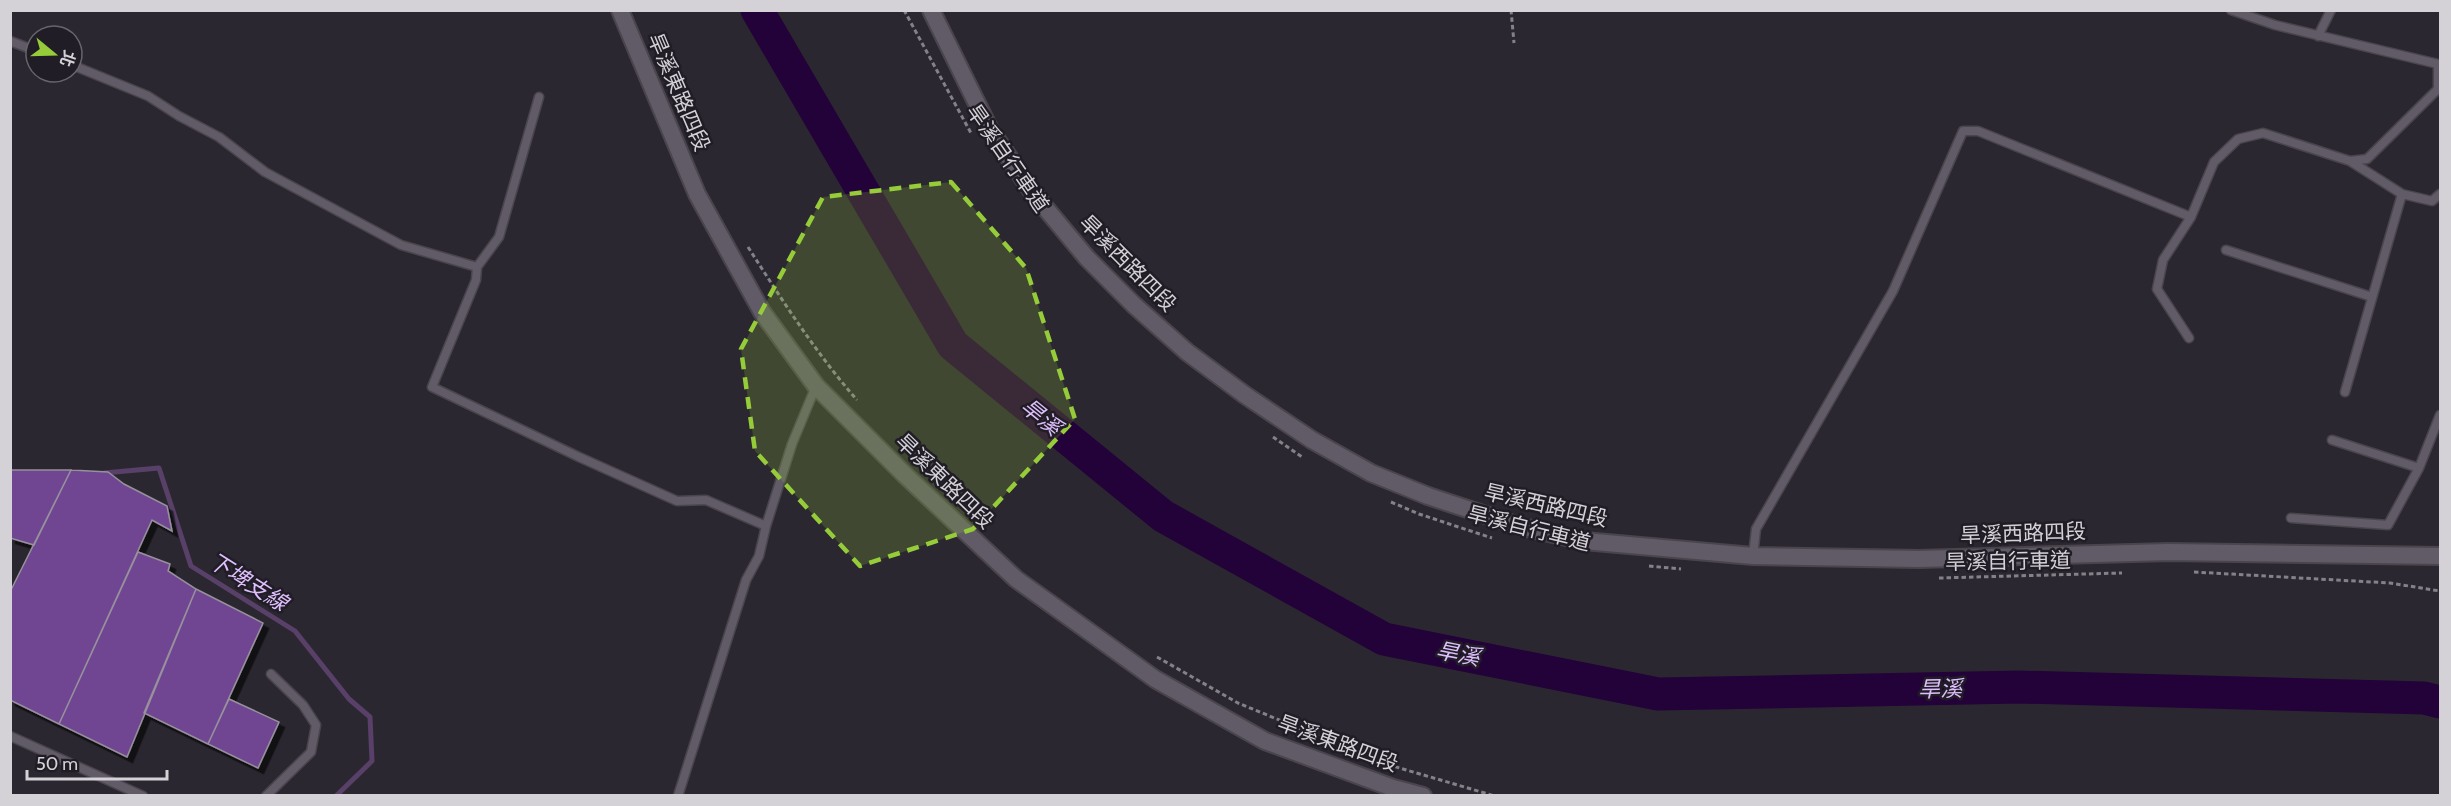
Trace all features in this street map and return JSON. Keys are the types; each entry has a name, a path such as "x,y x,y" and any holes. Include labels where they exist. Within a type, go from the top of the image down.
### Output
{"street":[{"name":"旱溪東路四段","path":"620,10 697,194 762,312 816,386 905,475 1016,579 1155,679 1265,741 1393,788 1423,795"},
{"name":"旱溪西路四段","path":"931,10 989,128 1033,193 1087,258 1134,305 1187,352 1312,440 1371,473 1428,496 1519,526 1584,541 1753,556 1919,559 2169,552 2440,556"}],"lane":[{"path":"2231,10 2275,25 2438,64 2439,90 2367,159 2350,161"},
{"path":"2318,36 2331,10"},
{"path":"84,70 148,96 179,116 219,137 265,172 401,245 477,267"},
{"path":"539,97 499,237 477,267 476,280 432,387 579,458 677,501 706,500 766,526"},
{"path":"1753,556 1756,529 1893,291 1963,132 1978,131 2191,217"},
{"path":"2189,338 2157,289 2163,260 2191,217 2214,162 2238,139 2263,133 2350,161 2402,194 2432,201 2440,194"},
{"path":"2345,392 2402,194"},
{"path":"2226,250 2372,297"},
{"path":"678,795 746,580 759,556 792,444 816,386"},
{"path":"2291,518 2388,525 2419,468 2440,415"},
{"path":"2332,440 2419,468"},
{"path":"266,795 311,752 316,725 303,705 271,674"},
{"path":"10,736 143,795"}],"path":[{"name":"旱溪自行車道","path":"904,10 972,136"},
{"path":"1511,10 1514,43"},
{"path":"742,238 785,305 835,375 864,408"},
{"path":"1272,436 1309,460"},
{"name":"旱溪自行車道","path":"1387,500 1419,514 1501,540"},
{"path":"1647,566 1681,569"},
{"name":"旱溪自行車道","path":"1933,577 1954,579 2130,572"},
{"path":"2189,572 2390,583 2440,591"},
{"path":"1156,656 1238,703 1376,760 1495,795"}],"highlighted area":[{"path":"951,182 1026,268 1075,419 973,529 860,566 755,451 741,349 823,197"}],"building":[{"path":"11,470 71,470 34,545 10,538"},
{"path":"71,470 108,472 124,484 167,506 172,531 152,520 59,724 10,700 10,592"},
{"path":"138,552 170,564 168,571 196,589 127,757 59,724"},
{"path":"196,589 263,623 208,744 144,713"},
{"path":"229,699 279,722 258,768 208,744"}],"waterway":[{"name":"旱溪","path":"757,10 953,345 1163,516 1384,639 1658,694 2020,687 2424,698 2440,702"},
{"name":"下埤支線","path":"104,473 159,468 191,566 295,631 349,699 370,717 372,761 336,796"}]}
